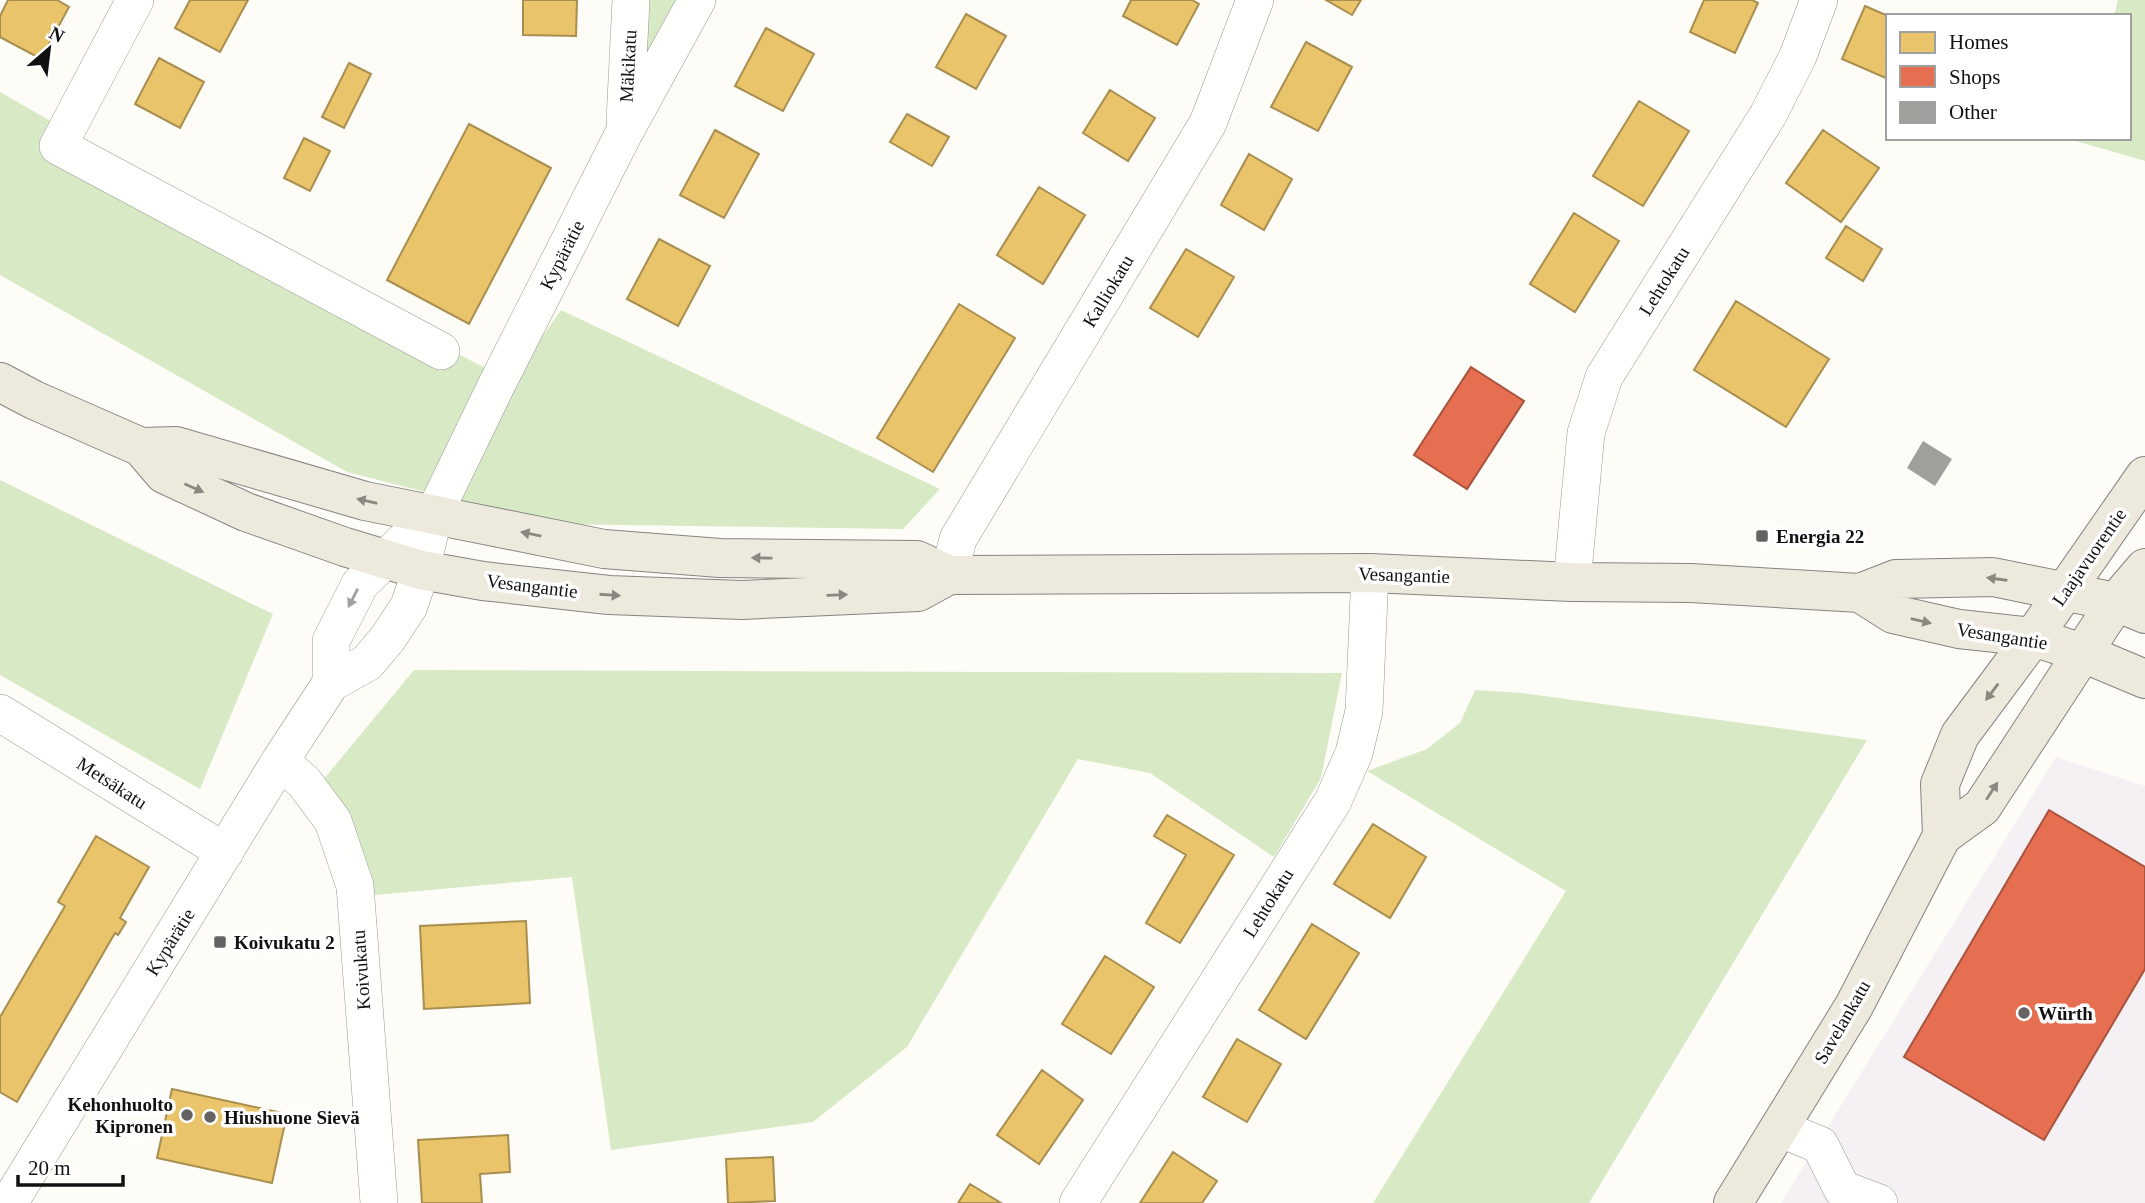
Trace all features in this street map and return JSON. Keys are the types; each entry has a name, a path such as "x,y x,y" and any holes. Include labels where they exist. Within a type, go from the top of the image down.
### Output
{"main road":[{"name":"Vesangantie","path":"0,382 34,400 141,447 176,446 365,501 604,549 720,558 917,560 949,575 1370,573 1572,582 1691,583 1860,593 1896,579 1993,577 2131,608"},
{"name":"Vesangantie","path":"141,447 164,474 246,512 421,570 483,581 609,595 742,600 918,592 949,575"},
{"name":"Laajavuorentie","path":"2033,637 2145,476"},
{"path":"2131,608 2145,568"},
{"name":"Vesangantie","path":"1860,593 1893,614 1959,629 2033,637 2083,653 2145,678"},
{"name":"Savelankatu","path":"1733,1203 1854,1006 1942,836 1982,807 2083,653 2131,608"},
{"name":"Savelankatu","path":"1942,836 1940,784 1960,735 2033,637"}],"street":[{"path":"135,0 58,146 441,351"},
{"name":"Mäkikatu","path":"625,131 631,0"},
{"name":"Kypärätie","path":"9,1203 280,761 331,683 367,663 409,606 421,570 434,514 625,131 697,0"},
{"name":"Kalliokatu","path":"949,575 958,539 1208,123 1255,0"},
{"name":"Lehtokatu","path":"1572,582 1586,433 1604,377 1768,115 1798,56 1819,0"},
{"name":"Kypärätie","path":"331,683 331,641 360,584 434,514"},
{"name":"Lehtokatu","path":"1079,1203 1333,801 1354,753 1364,711 1370,573"},
{"name":"Metsäkatu","path":"0,713 225,852"},
{"name":"Koivukatu","path":"280,761 304,782 333,821 355,886 379,1203"},
{"path":"1779,1128 1820,1145 1842,1189 1879,1203"}],"shaded area":[{"path":"2056,757 2145,786 2145,1203 1781,1203"}],"green space":[{"path":"645,0 681,0 640,75"},
{"path":"2118,0 2145,0 2145,161 2076,141 2131,140 2131,14 2114,14"},
{"path":"0,92 450,350 511,381 561,310 940,489 903,529 551,524 347,472 0,275"},
{"path":"0,480 273,614 200,789 0,675"},
{"path":"414,670 1342,673 1321,778 1274,857 1150,773 1078,759 907,1047 813,1122 611,1150 572,877 375,895 348,819 323,780"},
{"path":"1475,690 1522,693 1867,740 1589,1203 1373,1203 1566,891 1367,771 1427,749 1460,723"}],"building: Homes":[{"path":"8,0 57,0 69,7 41,59 0,37 0,16"},
{"path":"190,0 248,0 220,52 175,28"},
{"path":"523,0 577,0 576,36 523,35"},
{"path":"1131,0 1192,0 1199,4 1177,45 1123,16"},
{"path":"1326,0 1361,0 1352,15"},
{"path":"1704,0 1752,0 1758,3 1735,53 1690,32"},
{"path":"1865,6 1886,15 1886,78 1842,59"},
{"path":"966,14 1006,36 976,89 936,67"},
{"path":"766,28 814,54 783,111 735,86"},
{"path":"1306,42 1352,67 1318,131 1271,107"},
{"path":"159,58 204,82 180,128 135,104"},
{"path":"349,63 371,74 344,128 322,117"},
{"path":"1110,90 1155,118 1128,161 1083,133"},
{"path":"1639,101 1689,131 1643,206 1593,176"},
{"path":"907,114 949,137 932,166 890,142"},
{"path":"469,124 551,168 469,324 387,280"},
{"path":"715,130 759,154 724,218 680,195"},
{"path":"1823,130 1879,168 1841,222 1786,183"},
{"path":"304,138 330,151 310,191 284,178"},
{"path":"1249,154 1292,179 1264,230 1221,205"},
{"path":"1039,187 1085,215 1043,284 997,255"},
{"path":"1574,213 1619,241 1575,312 1530,284"},
{"path":"1846,226 1882,249 1863,281 1826,258"},
{"path":"659,239 710,266 678,326 627,299"},
{"path":"1186,249 1234,277 1198,337 1150,308"},
{"path":"1736,301 1829,359 1786,427 1694,370"},
{"path":"959,304 1015,338 933,472 877,438"},
{"path":"1167,815 1234,855 1180,943 1146,923 1186,855 1154,836"},
{"path":"1373,824 1426,857 1390,918 1334,884"},
{"path":"96,836 149,867 120,918 126,922 118,935 115,933 17,1102 0,1092 0,1017 65,906 58,902"},
{"path":"526,921 530,1003 424,1009 420,926"},
{"path":"1312,924 1359,953 1306,1039 1259,1010"},
{"path":"1105,956 1154,987 1111,1054 1062,1024"},
{"path":"1237,1039 1281,1064 1247,1122 1203,1097"},
{"path":"1042,1070 1083,1100 1039,1164 997,1135"},
{"path":"172,1089 287,1114 272,1183 157,1158"},
{"path":"508,1135 510,1172 480,1174 482,1203 422,1203 418,1140"},
{"path":"1173,1152 1217,1181 1202,1203 1140,1203"},
{"path":"773,1157 775,1201 728,1203 726,1159"},
{"path":"970,1184 1001,1203 958,1203"}],"building: Shops":[{"path":"1471,367 1524,401 1467,489 1414,455"},
{"name":"Würth","path":"2049,810 2145,867 2145,969 2044,1140 1904,1057"}],"building: Other":[{"path":"1923,441 1952,459 1935,486 1907,468"}],"place":[{"name":"Energia 22","path":"1762,536"},
{"name":"Koivukatu 2","path":"220,942"},
{"name":"Würth","path":"2024,1013"},
{"name":"Kehonhuolto Kipronen","path":"187,1115"},
{"name":"Hiushuone Sievä","path":"210,1117"}]}
